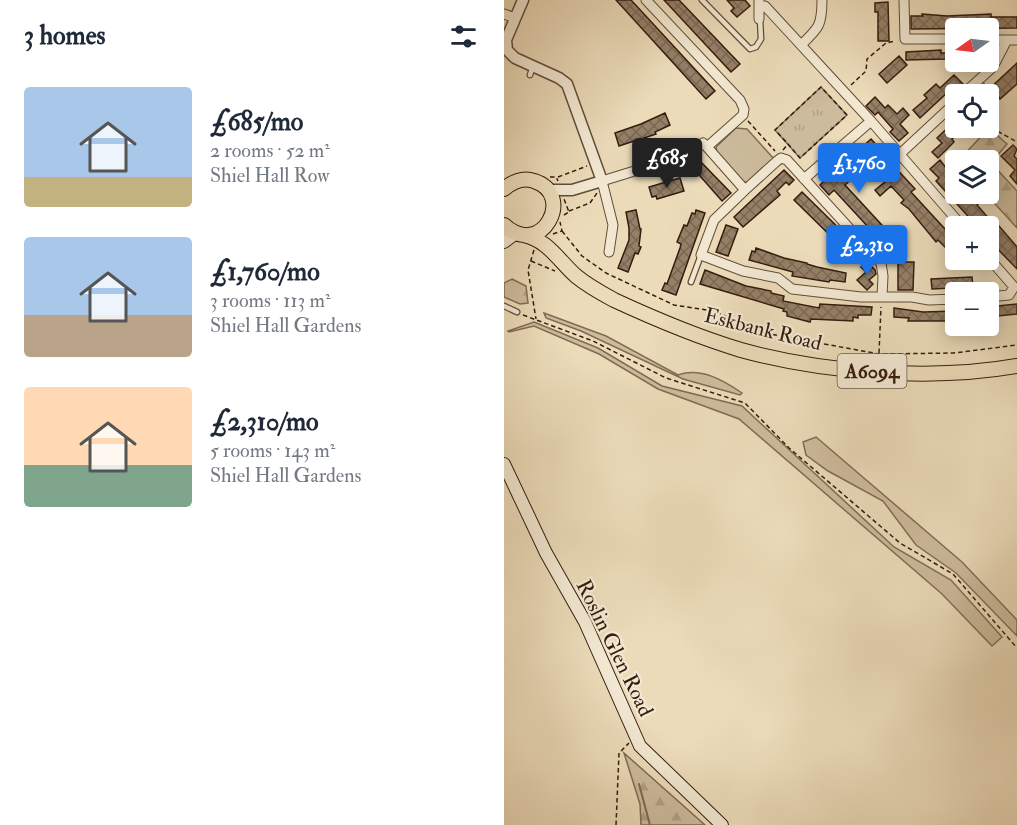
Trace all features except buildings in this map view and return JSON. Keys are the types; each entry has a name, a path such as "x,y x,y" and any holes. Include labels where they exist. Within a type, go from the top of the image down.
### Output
{"main road":[{"path":"504,189 518,180 529,179 539,183 547,190 553,199 550,235 557,255"},
{"path":"512,237 538,232 552,215"},
{"name":"Eskbank Road","path":"504,225 512,237 535,237 557,255 580,279 613,299 690,333 741,350 837,368 893,373 950,374 1017,366"},
{"name":"Roslin Glen Road","path":"504,464 546,554 585,622 640,747 722,825"}],"street":[{"path":"523,0 505,47 510,55 532,70 559,78 567,84 603,185 613,225 609,252"},
{"path":"646,0 740,100 744,109 743,115 707,147"},
{"path":"801,45 818,30 822,0"},
{"path":"904,0 905,39 945,39"},
{"path":"759,19 762,3"},
{"path":"762,3 871,121 953,216"},
{"path":"504,14 515,18"},
{"path":"974,84 993,67 1012,40"},
{"path":"900,154 945,112"},
{"path":"804,179 871,121"},
{"path":"547,190 572,190 603,185 683,156 703,143 745,190"},
{"path":"882,297 881,262 787,160 781,158 714,220 701,255 743,271 778,279 792,289 882,297 945,299"},
{"path":"552,215 563,197 572,190"},
{"path":"999,269 1016,288 1009,295 999,296"}],"lane":[{"path":"702,0 750,49 760,44 759,19"},
{"path":"691,282 701,255"},
{"path":"504,306 517,312"}],"path":[{"path":"844,92 866,71 867,59 886,43 905,39"},
{"path":"821,87 847,115 800,158 788,144 775,130 821,87"},
{"path":"743,115 778,154 788,144"},
{"path":"999,132 1017,142"},
{"path":"556,177 596,164"},
{"path":"568,212 590,203 603,185"},
{"path":"562,231 592,265 674,305 713,311 770,334 879,354 954,353 1017,345"},
{"path":"530,261 528,278 537,319"},
{"path":"879,354 882,297"},
{"path":"517,312 593,341 666,378 745,403 789,448 900,543 953,574 1017,648"},
{"path":"616,825 619,753 635,735"}],"green space":[{"path":"821,87 847,115 800,158 775,130"},
{"path":"736,128 747,129 774,159 749,182 743,182 717,153 716,147"},
{"path":"999,137 1007,144 999,154 999,150 968,150 980,138"},
{"path":"999,172 1017,191 1017,228 995,204 999,204"},
{"path":"512,279 526,286 528,303 520,304 504,297 504,283"},
{"path":"544,313 606,336 678,375 695,373 712,376 742,393 740,395 683,379 581,331 546,318"},
{"path":"534,322 598,348 662,386 742,406 894,547 951,580 1002,637 992,646 942,594 739,419 658,389 599,354 534,326 508,331"},
{"path":"816,437 962,562 1017,620 1017,636 956,573 916,545 883,501 828,471 806,455 803,442"},
{"path":"624,753 705,825 641,825 640,804"}],"waterway":[{"path":"639,784 650,825"}]}
